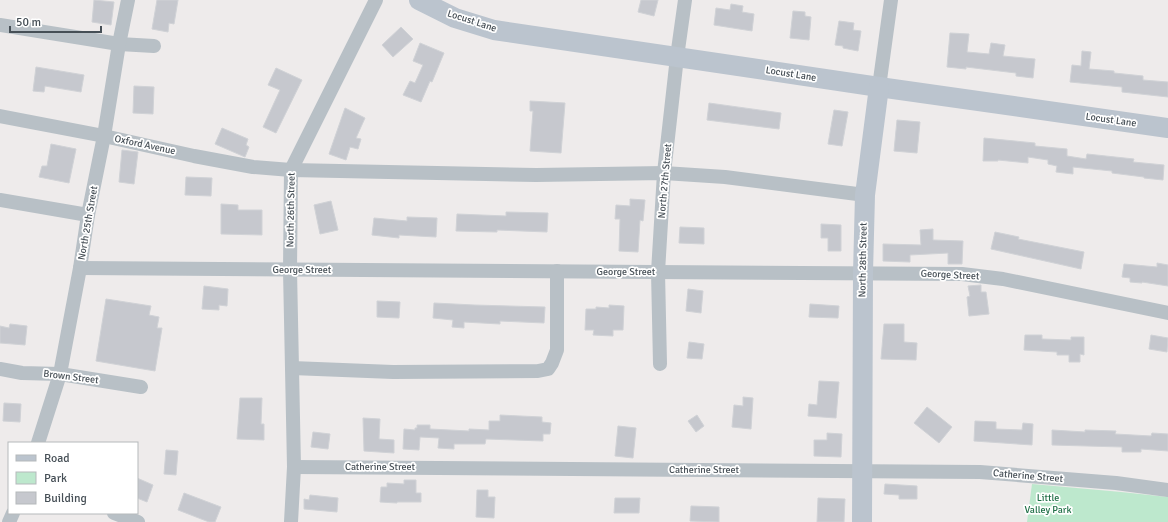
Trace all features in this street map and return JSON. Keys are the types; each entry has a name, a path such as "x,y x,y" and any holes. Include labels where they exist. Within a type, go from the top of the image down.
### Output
{"street":[{"name":"North 25th Street","path":"38,442 60,374 128,0"},
{"name":"North 26th Street","path":"294,466 290,270 291,170 376,0"},
{"name":"Locust Lane","path":"419,0 455,18 494,30 1168,128"},
{"name":"North 27th Street","path":"660,364 658,272 664,173 685,0"},
{"name":"North 28th Street","path":"862,522 863,273 865,195 891,0"},
{"path":"0,25 119,44 154,46"},
{"name":"Oxford Avenue","path":"0,116 253,167 291,170"},
{"path":"291,170 536,176 664,173 725,177 865,195"},
{"path":"0,200 88,215"},
{"name":"George Street","path":"80,268 962,274 1003,279 1168,313"},
{"path":"292,368 393,372 538,371 548,369 552,363 556,350 557,271"},
{"name":"Brown Street","path":"0,369 22,373 60,374 142,387"},
{"path":"290,522 294,466"},
{"name":"Catherine Street","path":"294,466 980,472 1116,483 1168,490"},
{"path":"117,514 138,522"}],"green space":[{"name":"Little Valley Park","path":"1032,484 1168,497 1168,522 1027,522"}],"building":[{"path":"94,0 114,2 111,25 92,22"},
{"path":"157,0 178,0 174,24 169,23 168,32 152,29"},
{"path":"641,0 658,0 654,16 638,12"},
{"path":"731,4 743,6 742,12 754,14 752,31 714,25 716,8 730,10"},
{"path":"793,11 805,12 805,16 811,17 809,40 790,38"},
{"path":"839,21 854,23 853,30 861,31 858,51 835,45"},
{"path":"401,27 413,39 393,57 382,45"},
{"path":"950,33 969,34 967,52 989,54 991,43 1005,45 1003,56 1035,59 1033,78 1016,76 1016,73 966,67 966,69 947,67"},
{"path":"420,43 444,53 432,82 430,81 421,102 403,95 410,81 415,83 423,65 413,61"},
{"path":"1082,51 1091,52 1089,69 1114,71 1114,73 1143,76 1143,80 1168,82 1168,97 1122,92 1122,87 1070,82 1072,65 1081,66"},
{"path":"36,67 84,75 81,92 45,86 44,92 33,91"},
{"path":"276,68 302,80 276,133 263,127 280,90 268,85"},
{"path":"134,86 154,87 153,114 133,113"},
{"path":"530,101 565,103 561,153 530,151 533,111 530,111"},
{"path":"709,103 781,113 779,129 707,120"},
{"path":"345,108 365,118 356,138 361,139 358,149 350,147 346,160 329,154"},
{"path":"834,110 848,112 842,146 828,144"},
{"path":"897,120 920,122 917,153 894,151"},
{"path":"222,128 248,139 246,145 249,147 245,157 215,144"},
{"path":"984,138 1035,143 1035,146 1067,149 1067,156 1086,159 1087,154 1134,159 1133,162 1164,165 1163,180 1112,173 1112,171 1073,167 1073,174 1056,172 1057,166 1048,164 1048,160 1028,157 1028,163 998,160 983,161"},
{"path":"51,144 76,149 69,183 39,177 42,166 47,166"},
{"path":"122,150 138,152 134,184 119,182"},
{"path":"186,177 212,178 211,196 185,195"},
{"path":"630,199 645,200 643,221 640,220 638,252 619,251 620,219 615,219 616,205 630,206"},
{"path":"331,201 338,230 320,234 314,205"},
{"path":"221,204 238,205 238,210 262,210 262,235 221,234"},
{"path":"506,212 548,213 547,232 497,230 497,232 456,231 457,214 506,216"},
{"path":"407,217 437,218 436,237 399,235 399,238 372,235 374,218 407,221"},
{"path":"821,224 841,225 841,251 828,251 828,238 821,238"},
{"path":"680,227 704,228 704,244 679,243"},
{"path":"933,229 933,240 963,241 962,264 948,264 948,253 910,255 910,262 883,261 883,244 921,245 920,230"},
{"path":"995,232 1019,237 1018,239 1084,252 1081,269 991,249"},
{"path":"1157,263 1168,265 1168,286 1142,282 1130,282 1130,278 1122,277 1124,264 1157,267"},
{"path":"981,285 981,292 986,292 989,314 969,316 967,297 970,296 968,286"},
{"path":"204,286 228,289 227,306 219,305 219,310 202,309"},
{"path":"688,289 703,291 701,313 686,311"},
{"path":"106,299 151,306 149,315 159,317 157,328 162,328 155,371 96,361"},
{"path":"377,301 400,302 399,318 377,317"},
{"path":"434,303 545,307 544,323 500,321 500,324 464,322 464,328 452,327 453,320 433,318"},
{"path":"810,304 839,306 838,318 809,317"},
{"path":"609,305 624,306 623,330 613,330 613,336 593,335 594,330 585,330 586,309 596,309 596,307 609,308"},
{"path":"10,324 27,326 25,345 0,343 0,326 9,328"},
{"path":"884,324 904,324 904,342 917,343 916,360 881,359"},
{"path":"1025,335 1042,335 1042,339 1071,340 1071,337 1084,337 1084,355 1080,354 1080,362 1069,362 1069,355 1057,355 1057,352 1024,350"},
{"path":"1151,335 1168,338 1167,352 1149,349"},
{"path":"689,342 704,344 702,359 687,358"},
{"path":"819,381 839,382 836,418 808,416 809,404 817,405"},
{"path":"743,397 753,398 751,429 732,427 734,405 743,406"},
{"path":"240,398 262,398 261,424 264,424 264,440 237,439"},
{"path":"4,403 21,404 20,422 3,421"},
{"path":"927,407 952,427 939,443 914,423"},
{"path":"500,415 542,417 542,422 551,423 550,434 543,434 543,441 486,439 485,444 454,444 454,449 438,448 439,438 420,437 419,450 403,449 404,429 415,430 417,425 430,425 430,429 469,431 469,429 489,430 489,421 500,421"},
{"path":"697,415 704,426 696,432 688,421"},
{"path":"363,418 380,419 379,439 394,440 394,453 364,451"},
{"path":"975,421 996,422 996,429 1022,430 1023,423 1033,424 1032,445 974,441"},
{"path":"618,426 636,428 633,458 615,456"},
{"path":"1052,430 1085,432 1085,430 1116,431 1115,434 1151,436 1152,433 1168,434 1168,451 1141,449 1141,452 1122,452 1122,447 1052,445"},
{"path":"313,432 330,434 328,449 311,447"},
{"path":"827,433 842,434 841,457 814,456 814,440 827,440"},
{"path":"166,450 178,451 176,475 164,474"},
{"path":"138,478 153,485 147,502 138,498"},
{"path":"404,480 416,480 416,493 421,493 421,502 380,502 381,487 387,487 387,483 404,484"},
{"path":"885,484 917,486 917,499 899,499 899,495 884,494"},
{"path":"477,490 488,490 488,497 495,497 494,518 476,517"},
{"path":"184,493 221,507 215,522 209,522 178,510"},
{"path":"310,495 338,498 337,512 304,509 304,499 309,500"},
{"path":"615,498 640,498 639,513 614,513"},
{"path":"818,498 845,499 844,522 817,522"},
{"path":"691,506 719,507 719,522 690,521"}]}
